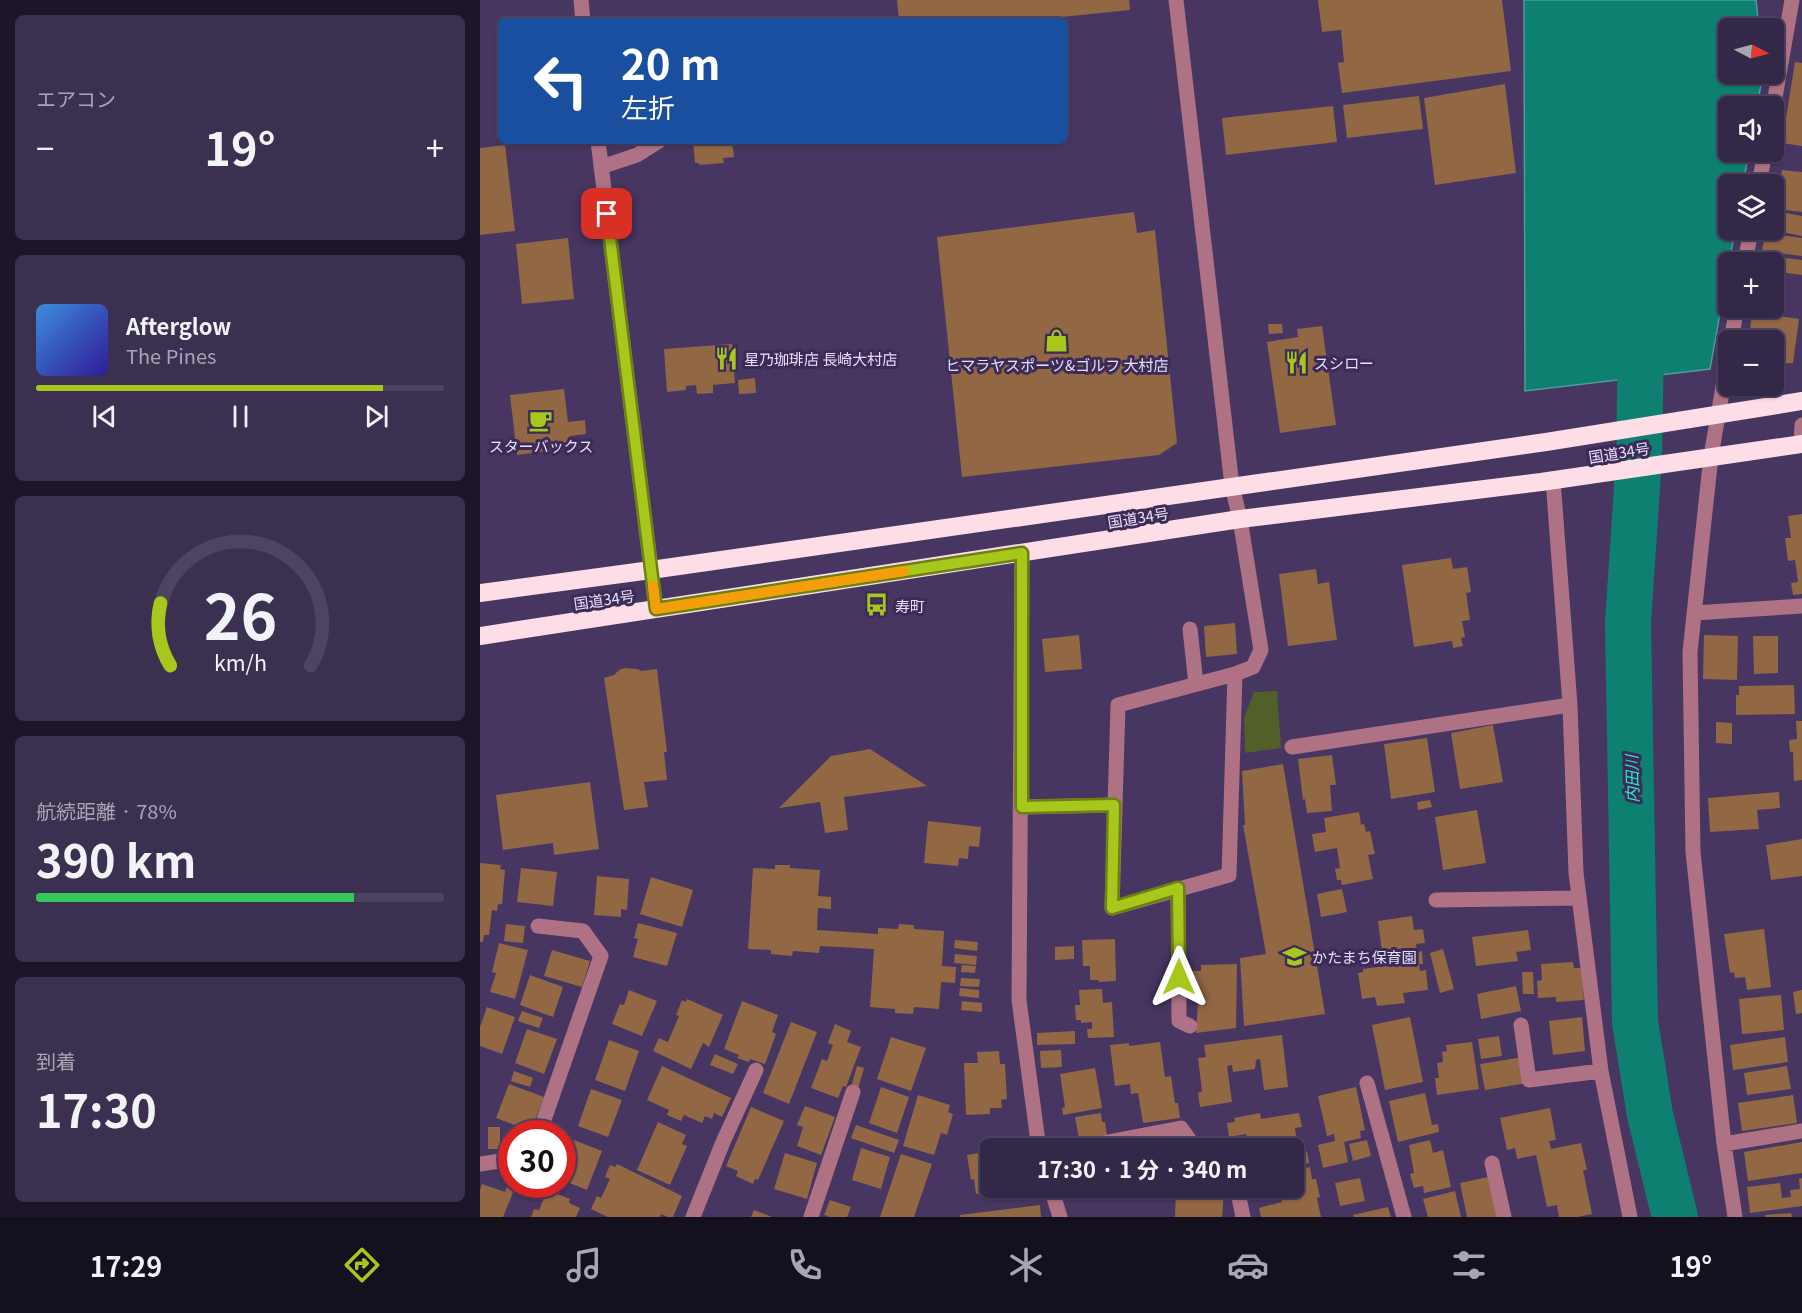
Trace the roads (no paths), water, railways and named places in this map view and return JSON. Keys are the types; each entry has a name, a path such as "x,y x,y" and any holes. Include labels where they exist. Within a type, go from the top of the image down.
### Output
{"highway":[{"name":"国道34号","path":"480,593 1546,442 1802,401"},
{"name":"国道34号","path":"480,636 1240,519 1553,480 1802,444"}],"street":[{"path":"581,0 584,18"},
{"path":"1176,0 1232,486 1240,519 1261,650 1253,668 1118,705 1112,908 1229,875 1235,674"},
{"path":"1775,96 1792,0"},
{"path":"598,144 656,609"},
{"path":"601,167 637,155 654,144"},
{"path":"1721,396 1711,456 1690,652 1693,852 1724,1144 1735,1217"},
{"path":"1802,425 1802,444"},
{"path":"1553,480 1570,705 1576,873 1601,1071 1629,1217"},
{"path":"1022,553 1019,1000 1037,1138"},
{"path":"1694,613 1802,606"},
{"path":"1190,629 1196,684"},
{"path":"1292,747 1570,705"},
{"path":"1022,807 1114,805"},
{"path":"1178,888 1179,1021 1190,1026"},
{"path":"1436,900 1579,898"},
{"path":"538,926 583,931 601,956 543,1120"},
{"path":"1521,1025 1529,1080 1601,1071"},
{"path":"693,1217 723,1142 756,1070"},
{"path":"1367,1083 1404,1217"},
{"path":"811,1217 854,1092"},
{"path":"1129,1138 1182,1128 1189,1138"},
{"path":"1724,1144 1802,1131"},
{"path":"480,1164 498,1161"},
{"path":"1492,1163 1504,1217"},
{"path":"1054,1198 1060,1217"},
{"path":"1239,1198 1242,1217"}],"waterway":[{"name":"内田川","path":"1641,337 1639,458 1628,622 1635,1022 1650,1115 1675,1217"}],"place":[{"name":"ヒマラヤスポーツ&ゴルフ 大村店","path":"1057,340"},
{"name":"星乃珈琲店 長崎大村店","path":"726,358"},
{"name":"スシロー","path":"1296,362"},
{"name":"スターバックス","path":"541,421"},
{"name":"寿町","path":"877,605"},
{"name":"かたまち保育園","path":"1294,956"}]}
